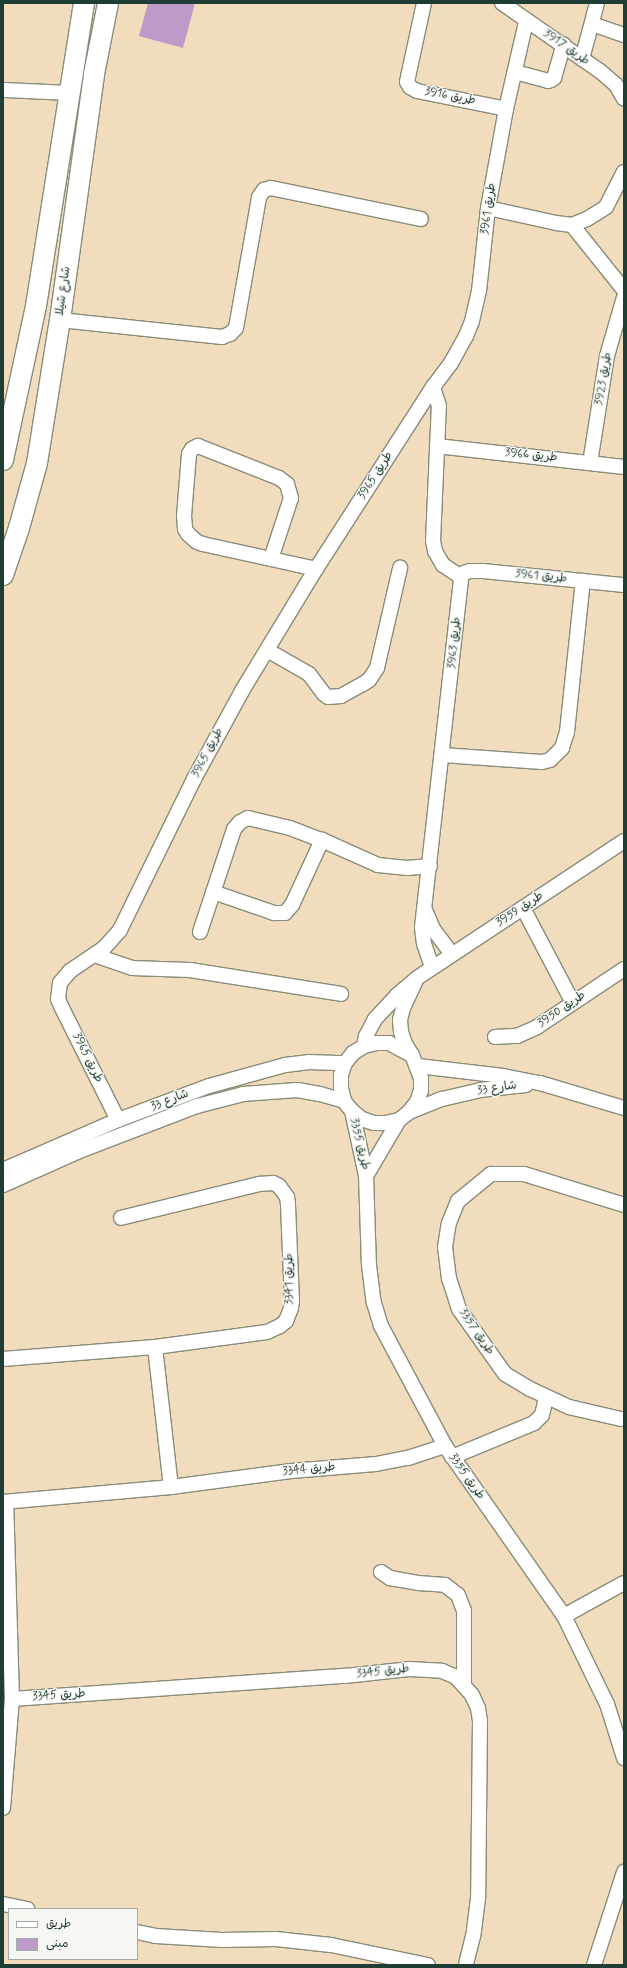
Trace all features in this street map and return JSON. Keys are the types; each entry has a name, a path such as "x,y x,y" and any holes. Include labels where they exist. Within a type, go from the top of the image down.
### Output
{"main road":[{"name":"شارع شيلا","path":"3,460 36,306 68,93 84,3"},
{"name":"شارع شيلا","path":"3,575 19,528 37,463 60,320 94,74 108,3"}],"street":[{"name":"طريق 3916","path":"424,3 407,82 410,87 417,91 506,109"},
{"name":"طريق 3917","path":"502,3 526,22 564,44 582,59 600,71 616,85 624,99"},
{"path":"582,59 597,3"},
{"name":"طريق 3961","path":"433,387 459,350 472,321 479,291 488,208 506,109 526,22"},
{"path":"592,24 624,35"},
{"path":"515,72 548,81 551,80 554,78 564,44"},
{"path":"3,90 68,93"},
{"path":"488,208 556,223 572,225 587,219 606,207 624,172"},
{"path":"60,320 222,338 230,334 236,328 259,198 264,190 271,188 421,219"},
{"path":"572,225 624,290"},
{"name":"طريق 3923","path":"590,463 607,356 624,297"},
{"path":"433,387 439,406 433,541 435,551 443,565 448,570 461,577"},
{"name":"طريق 3965","path":"118,1120 58,999 60,983 64,976 104,948 120,930 217,735 316,569 433,387"},
{"name":"طريق 3966","path":"437,446 624,467"},
{"path":"271,559 291,498 287,484 279,478 201,447 192,449 189,454 184,516 185,528 188,534 197,542 203,544 316,569"},
{"path":"267,650 309,674 328,697 337,698 363,684 369,680 377,668 400,568"},
{"name":"طريق 3961","path":"461,577 464,573 470,571 483,571 624,585"},
{"name":"طريق 3963","path":"432,967 423,935 461,577"},
{"path":"442,755 542,762 550,760 562,748 567,732 583,581"},
{"path":"200,932 234,829 240,822 248,818 290,828 322,840 378,865 407,868 430,866"},
{"path":"213,892 274,913 285,913 292,905 322,840"},
{"name":"طريق 3959","path":"364,1046 366,1036 375,1019 417,978 624,841"},
{"path":"523,908 573,1003"},
{"name":"طريق 3963","path":"425,910 433,929 452,954"},
{"path":"94,955 132,968 190,970 341,994"},
{"name":"طريق 3950","path":"495,1037 517,1036 527,1032 624,969"},
{"name":"طريق 3959","path":"415,1060 405,1044 401,1032 400,1020 403,1008 417,978"},
{"path":"376,1043 389,1044 415,1060 421,1078 421,1090 417,1102 404,1116 386,1123 374,1123 362,1119 348,1106 341,1088 341,1075 353,1053 364,1046 376,1043"},
{"name":"شارع 33","path":"415,1060 540,1083 624,1108"},
{"name":"شارع 33","path":"3,1170 118,1120 209,1086 285,1065 308,1062 346,1064"},
{"name":"شارع 33","path":"404,1116 442,1099 480,1090 540,1083"},
{"name":"شارع 33","path":"3,1185 91,1146 197,1106 235,1096 297,1090 320,1094 348,1106"},
{"name":"طريق 3355","path":"348,1106 366,1176 369,1265 374,1303 381,1326 449,1451 564,1616 607,1704 624,1758"},
{"name":"طريق 3355","path":"366,1176 404,1116"},
{"name":"طريق 3357","path":"623,1418 569,1407 530,1390 505,1374 459,1309 449,1279 445,1247 449,1223 458,1202 492,1174 524,1174 624,1205"},
{"name":"طريق 3341","path":"3,1359 155,1347 267,1332 280,1326 286,1321 292,1301 287,1197 279,1186 266,1183 121,1218"},
{"path":"155,1347 171,1487"},
{"name":"طريق 3344","path":"3,1808 12,1699 5,1502 171,1487 291,1471 376,1464 449,1451 534,1423 542,1415 546,1397"},
{"path":"381,1572 390,1578 418,1583 445,1585 458,1595 464,1611 464,1685"},
{"path":"564,1616 624,1583"},
{"name":"طريق 3345","path":"12,1699 345,1676 409,1669 442,1671 456,1677 464,1685 478,1708 480,1721 478,1898 473,1936 466,1965"},
{"path":"594,1965 624,1872"},
{"path":"3,1904 22,1908"},
{"path":"138,1932 156,1936 222,1940 276,1939 331,1945 428,1965"}],"building":[{"path":"148,3 195,3 183,48 139,36"}]}
